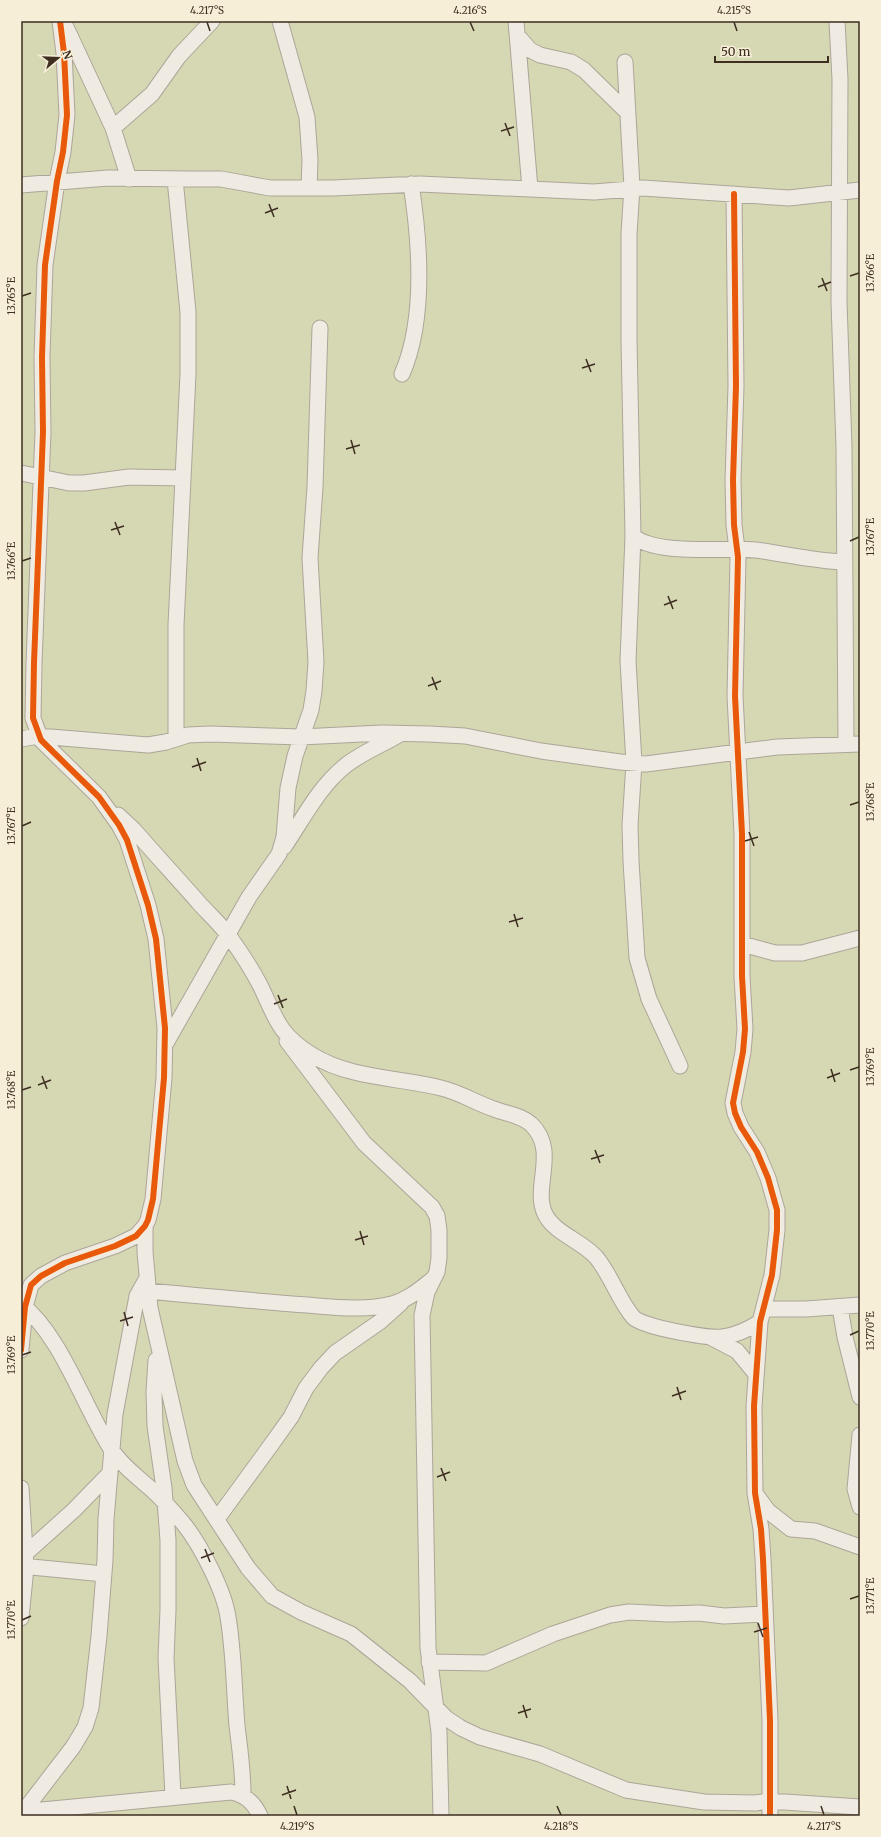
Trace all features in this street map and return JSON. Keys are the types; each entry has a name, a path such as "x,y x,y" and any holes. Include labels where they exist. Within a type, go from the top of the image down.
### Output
{"street":[{"path":"62,21 113,128 129,178"},
{"path":"62,21 67,115 63,152 57,181 45,266 42,357 43,432 39,571 34,663 34,718 38,736 134,830 228,935 260,985 288,1044 321,1085 364,1143 432,1207 436,1216 439,1245 437,1272 427,1292 422,1315 426,1474 426,1580 430,1662 436,1709 441,1816"},
{"path":"113,128 152,94 179,56 212,21"},
{"path":"280,21 307,117 310,160 309,188"},
{"path":"21,739 38,736 82,738 135,745 160,743 188,735 210,734 302,736 337,734 400,734 465,736 541,751 646,764 777,747 853,744 844,562 844,447 839,302 840,78 836,21"},
{"path":"517,28 530,50 540,55 571,62 584,70 628,113"},
{"path":"517,28 530,189"},
{"path":"625,62 632,188 629,234 629,340 633,536 628,660 634,763 630,825 637,958 649,999 680,1066"},
{"path":"21,185 57,181 129,178 221,179 270,188 410,184 594,192 632,188 789,198 860,190"},
{"path":"174,179 188,312 188,374 176,624 176,739"},
{"path":"402,374 413,340 418,300 418,255 410,184"},
{"path":"734,194 736,386 733,480 737,550 735,640 737,751 742,834 744,1036 743,1052 733,1103 735,1113 741,1127 757,1152 768,1178 777,1210 777,1230 772,1275 762,1316 754,1406 755,1493 762,1536 770,1721 769,1809"},
{"path":"278,854 284,837 288,788 302,736 311,710 316,662 310,558 315,488 320,328"},
{"path":"21,474 69,483 84,484 129,477 183,478"},
{"path":"633,536 639,541 649,545 666,547 756,550 810,560 844,562"},
{"path":"164,1045 249,897 314,799 339,772 358,757 400,734"},
{"path":"99,797 119,825 127,840 148,905 156,939 160,974 164,1045 164,1078 155,1181 151,1211 145,1226 148,1284 158,1345 185,1461 194,1485 248,1568 272,1596 301,1612 352,1634 410,1682 436,1709 461,1728 480,1737 540,1754 626,1790 704,1802 755,1803 769,1809 860,1807"},
{"path":"742,944 775,953 802,953 860,938"},
{"path":"281,1029 311,1054 326,1062 380,1078 444,1088 528,1122 538,1132 542,1145 545,1161 541,1198 546,1216 558,1228 596,1257 634,1319 648,1325 712,1338 737,1350 756,1374"},
{"path":"21,1350 23,1306 28,1290 28,1281 65,1263 130,1240 145,1226"},
{"path":"216,1519 291,1417 306,1388 321,1368 335,1353 381,1321 405,1300 434,1279"},
{"path":"148,1284 332,1307 374,1306 391,1304 405,1300"},
{"path":"22,1812 73,1747 86,1727 91,1708 104,1574 109,1474 114,1414 137,1296 148,1284"},
{"path":"712,1338 731,1335 762,1316 860,1305"},
{"path":"23,1306 46,1331 60,1353 111,1450 125,1466 166,1504 183,1523 198,1544 219,1589 228,1616 236,1687 237,1725 243,1767 243,1794"},
{"path":"840,1307 844,1337 860,1397"},
{"path":"158,1345 154,1392 155,1426 166,1504 168,1610 166,1658 173,1796"},
{"path":"860,1434 856,1489 860,1507"},
{"path":"24,1562 109,1474"},
{"path":"21,1488 24,1562 21,1618"},
{"path":"755,1493 768,1511 791,1529 815,1531 860,1547"},
{"path":"24,1562 104,1574"},
{"path":"430,1662 486,1663 553,1634 610,1615 629,1612 669,1614 699,1613 724,1616 765,1614"},
{"path":"22,1812 173,1796 231,1792 243,1794 251,1802 260,1816"}],"green space":[{"path":"21,21 860,21 860,1816 21,1816"}],"cycle path":[{"path":"21,1350 25,1307 31,1285 41,1276 65,1263 115,1246 136,1236 145,1226 153,1199 164,1078 165,1028 156,939 148,905 127,840 119,825 99,797 41,740 33,718 43,432 42,357 45,265 57,181 63,152 67,115 64,53 60,21"},
{"path":"734,194 736,386 733,480 734,525 738,557 735,696 742,834 742,976 745,1029 743,1052 733,1103 735,1113 741,1127 757,1152 768,1178 777,1210 777,1230 772,1275 760,1322 754,1406 755,1493 761,1529 763,1559 770,1721 770,1816"}]}
